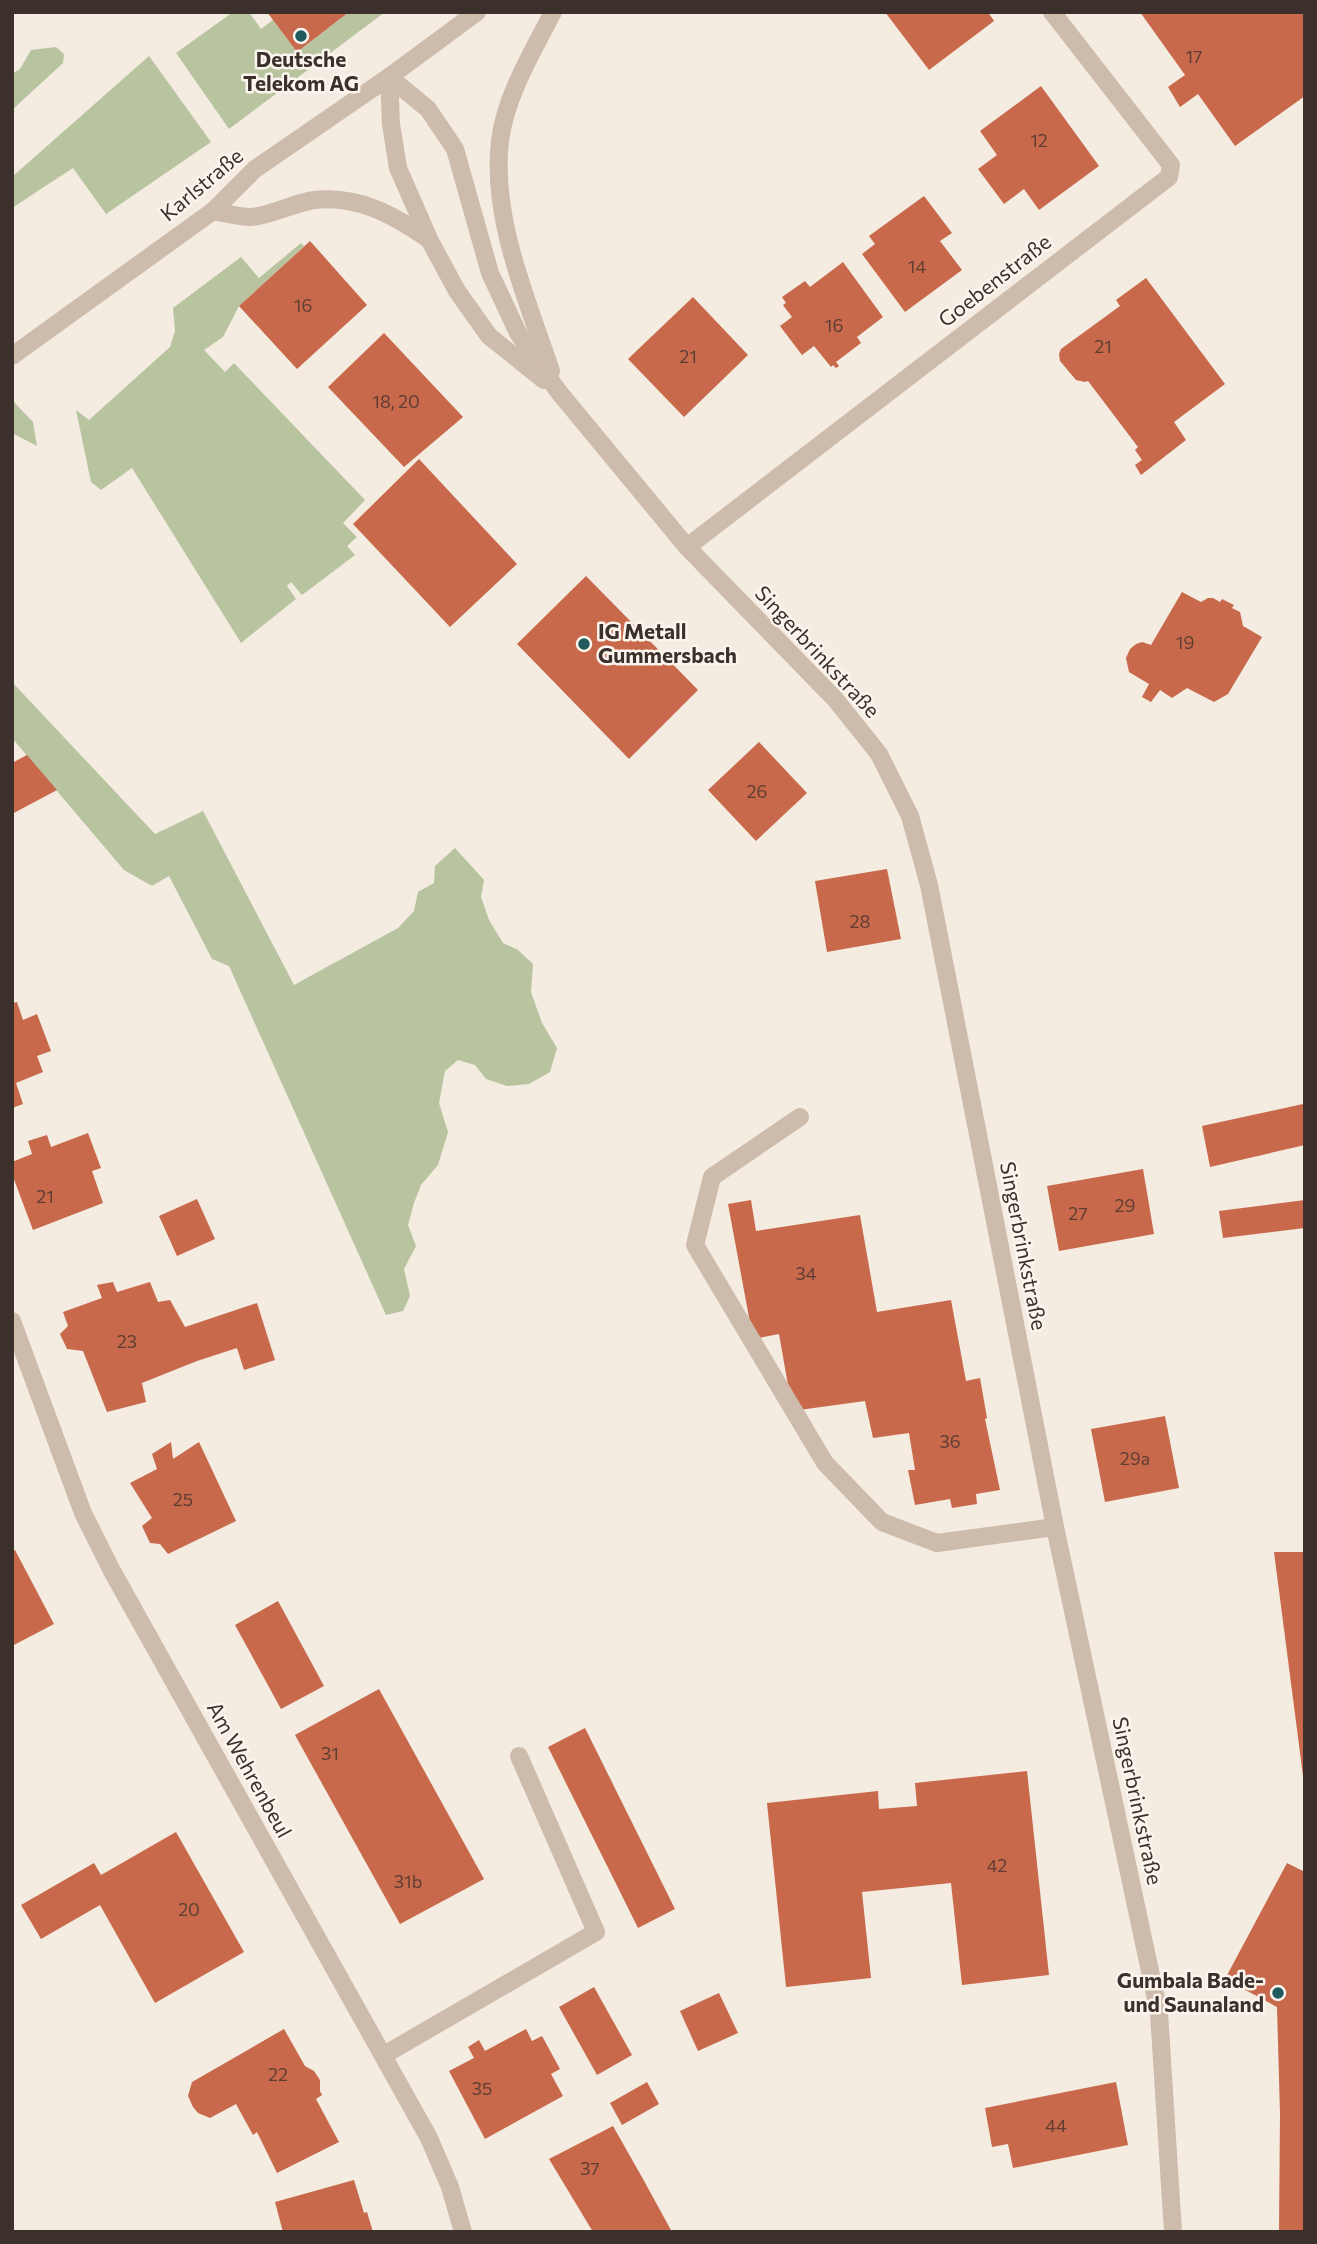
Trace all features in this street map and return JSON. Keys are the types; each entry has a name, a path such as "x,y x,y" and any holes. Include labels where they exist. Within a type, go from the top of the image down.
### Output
{"street":[{"name":"Karlstraße","path":"12,356 213,211 255,169 389,77 477,12"},
{"name":"Singerbrinkstraße","path":"553,12 514,89 500,140 499,185 512,255 558,391"},
{"name":"Goebenstraße","path":"687,547 1169,177 1171,166 1052,12"},
{"name":"Singerbrinkstraße","path":"389,77 391,124 398,168 430,241 457,291 489,337 558,391"},
{"name":"Singerbrinkstraße","path":"389,77 428,109 455,149 490,273 518,333 558,391 687,547 835,699 879,754 910,816 932,899 1055,1527 1159,2013 1173,2232"},
{"name":"Singerbrinkstraße","path":"213,211 251,217 315,200 354,202 378,208 430,241"},
{"path":"800,1117 712,1177 695,1245 825,1463 882,1522 937,1543 1055,1527"},
{"name":"Am Wehrenbeul","path":"12,1321 83,1513 112,1571 429,2138 450,2187 463,2232"},
{"path":"384,2055 596,1932 519,1756"}],"green space":[{"path":"233,12 249,12 261,29 273,20 297,52 349,12 385,12 229,129 176,53"},
{"path":"56,47 64,54 63,63 12,110 12,74 20,69 31,50"},
{"path":"149,56 211,142 106,214 73,168 12,208 12,177"},
{"path":"301,243 304,246 239,306 223,337 204,350 225,372 234,363 365,500 343,523 357,537 347,546 355,555 302,595 291,582 287,586 296,599 241,643 132,468 101,490 91,482 76,410 89,420 170,347 175,331 173,308 241,257 259,278"},
{"path":"12,400 33,422 37,446 12,433"},
{"path":"12,682 155,834 203,811 294,985 398,928 414,911 418,892 434,883 435,866 455,848 484,880 481,897 489,920 503,943 518,950 533,964 531,992 542,1023 557,1048 550,1072 529,1084 507,1086 486,1079 475,1065 458,1060 445,1071 439,1103 448,1132 438,1165 421,1185 408,1225 416,1246 404,1269 410,1296 403,1311 386,1315 229,966 212,959 169,876 152,886 124,870 12,738"}],"building":[{"name":"Deutsche Telekom AG","path":"267,12 349,12 297,52"},
{"path":"885,12 988,12 994,21 929,70"},
{"path":"1140,12 1305,12 1305,96 1235,146 1198,94 1180,107 1168,87 1185,75"},
{"path":"1041,86 1099,166 1039,210 1024,189 1004,204 978,169 997,155 980,131"},
{"path":"924,196 952,233 940,241 962,270 905,312 862,254 875,244 869,236"},
{"path":"310,241 367,305 297,369 239,306"},
{"path":"843,262 883,317 857,337 861,343 836,362 839,366 836,368 833,365 831,367 814,346 802,355 780,326 792,317 783,305 786,303 782,297 805,281 810,287"},
{"path":"1146,278 1225,384 1174,422 1186,440 1141,475 1135,465 1142,460 1135,450 1138,447 1088,381 1076,380 1060,361 1059,354 1061,349 1120,306 1116,300"},
{"path":"693,297 748,355 684,417 628,359"},
{"path":"384,333 463,417 404,467 328,387"},
{"path":"419,459 517,564 450,627 353,524"},
{"path":"586,576 698,690 629,759 517,644"},
{"path":"1182,592 1201,602 1213,598 1234,605 1232,608 1240,612 1243,626 1262,637 1228,694 1214,702 1187,688 1172,698 1160,690 1151,702 1142,697 1149,684 1129,672 1126,658 1130,649 1142,642 1151,645"},
{"path":"759,742 807,793 756,841 708,790"},
{"path":"27,755 57,790 12,814 12,763"},
{"path":"887,869 901,939 827,952 815,881"},
{"path":"17,1002 23,1020 37,1014 51,1051 37,1056 43,1072 16,1083 23,1104 12,1108 12,1003"},
{"path":"1303,1104 1305,1145 1210,1167 1202,1126"},
{"path":"88,1133 101,1168 92,1171 103,1203 33,1230 12,1174 12,1162 32,1154 28,1141 47,1135 51,1147"},
{"path":"1143,1169 1154,1234 1059,1251 1047,1186"},
{"path":"197,1199 215,1239 177,1256 159,1216"},
{"path":"751,1200 756,1231 860,1215 877,1312 951,1300 966,1381 980,1378 987,1418 985,1419 1000,1490 976,1494 977,1504 952,1508 950,1499 915,1505 908,1470 915,1470 909,1433 873,1438 865,1401 799,1410 791,1402 779,1334 753,1339 728,1204"},
{"path":"1305,1200 1305,1228 1223,1238 1219,1211"},
{"path":"113,1282 117,1292 150,1282 158,1302 170,1300 185,1327 257,1303 275,1360 244,1370 237,1348 142,1383 146,1402 107,1412 83,1351 67,1349 60,1334 68,1326 63,1312 102,1298 97,1285"},
{"path":"1165,1416 1179,1488 1105,1502 1091,1429"},
{"path":"171,1442 173,1459 199,1442 236,1521 168,1554 160,1544 150,1543 142,1526 152,1518 130,1483 157,1469 152,1454"},
{"path":"15,1550 54,1624 12,1646 12,1551"},
{"path":"1274,1552 1305,1552 1305,1776 1303,1776"},
{"path":"278,1601 324,1686 281,1709 235,1625"},
{"path":"379,1689 484,1879 400,1924 295,1735"},
{"path":"585,1728 675,1909 638,1928 548,1747"},
{"path":"1027,1771 1049,1975 962,1985 951,1883 862,1892 871,1978 786,1987 767,1803 878,1791 879,1809 917,1806 915,1783"},
{"path":"176,1832 244,1952 155,2003 100,1905 41,1939 21,1905 94,1863 101,1875"},
{"name":"Gumbala Bade- und Saunaland","path":"1287,1863 1305,1872 1305,2232 1279,2232 1277,2007 1225,1979"},
{"path":"594,1987 632,2055 597,2075 559,2007"},
{"path":"719,1993 738,2033 698,2051 680,2011"},
{"path":"284,2029 305,2066 314,2071 320,2080 322,2095 316,2099 339,2142 277,2173 257,2132 253,2135 236,2104 210,2118 198,2113 188,2096 192,2082"},
{"path":"526,2029 532,2041 542,2036 560,2069 551,2074 563,2096 485,2139 449,2071 474,2058 468,2047 479,2040 485,2051"},
{"path":"647,2082 659,2104 622,2125 610,2103"},
{"path":"1116,2082 1128,2145 1013,2168 1008,2144 992,2147 985,2108"},
{"path":"613,2126 672,2232 593,2232 549,2159"},
{"path":"354,2180 373,2232 283,2232 275,2202"}],"place":[{"name":"Deutsche Telekom AG","path":"301,36"},
{"name":"IG Metall Gummersbach","path":"584,644"},
{"name":"Gumbala Bade- und Saunaland","path":"1278,1993"}]}
